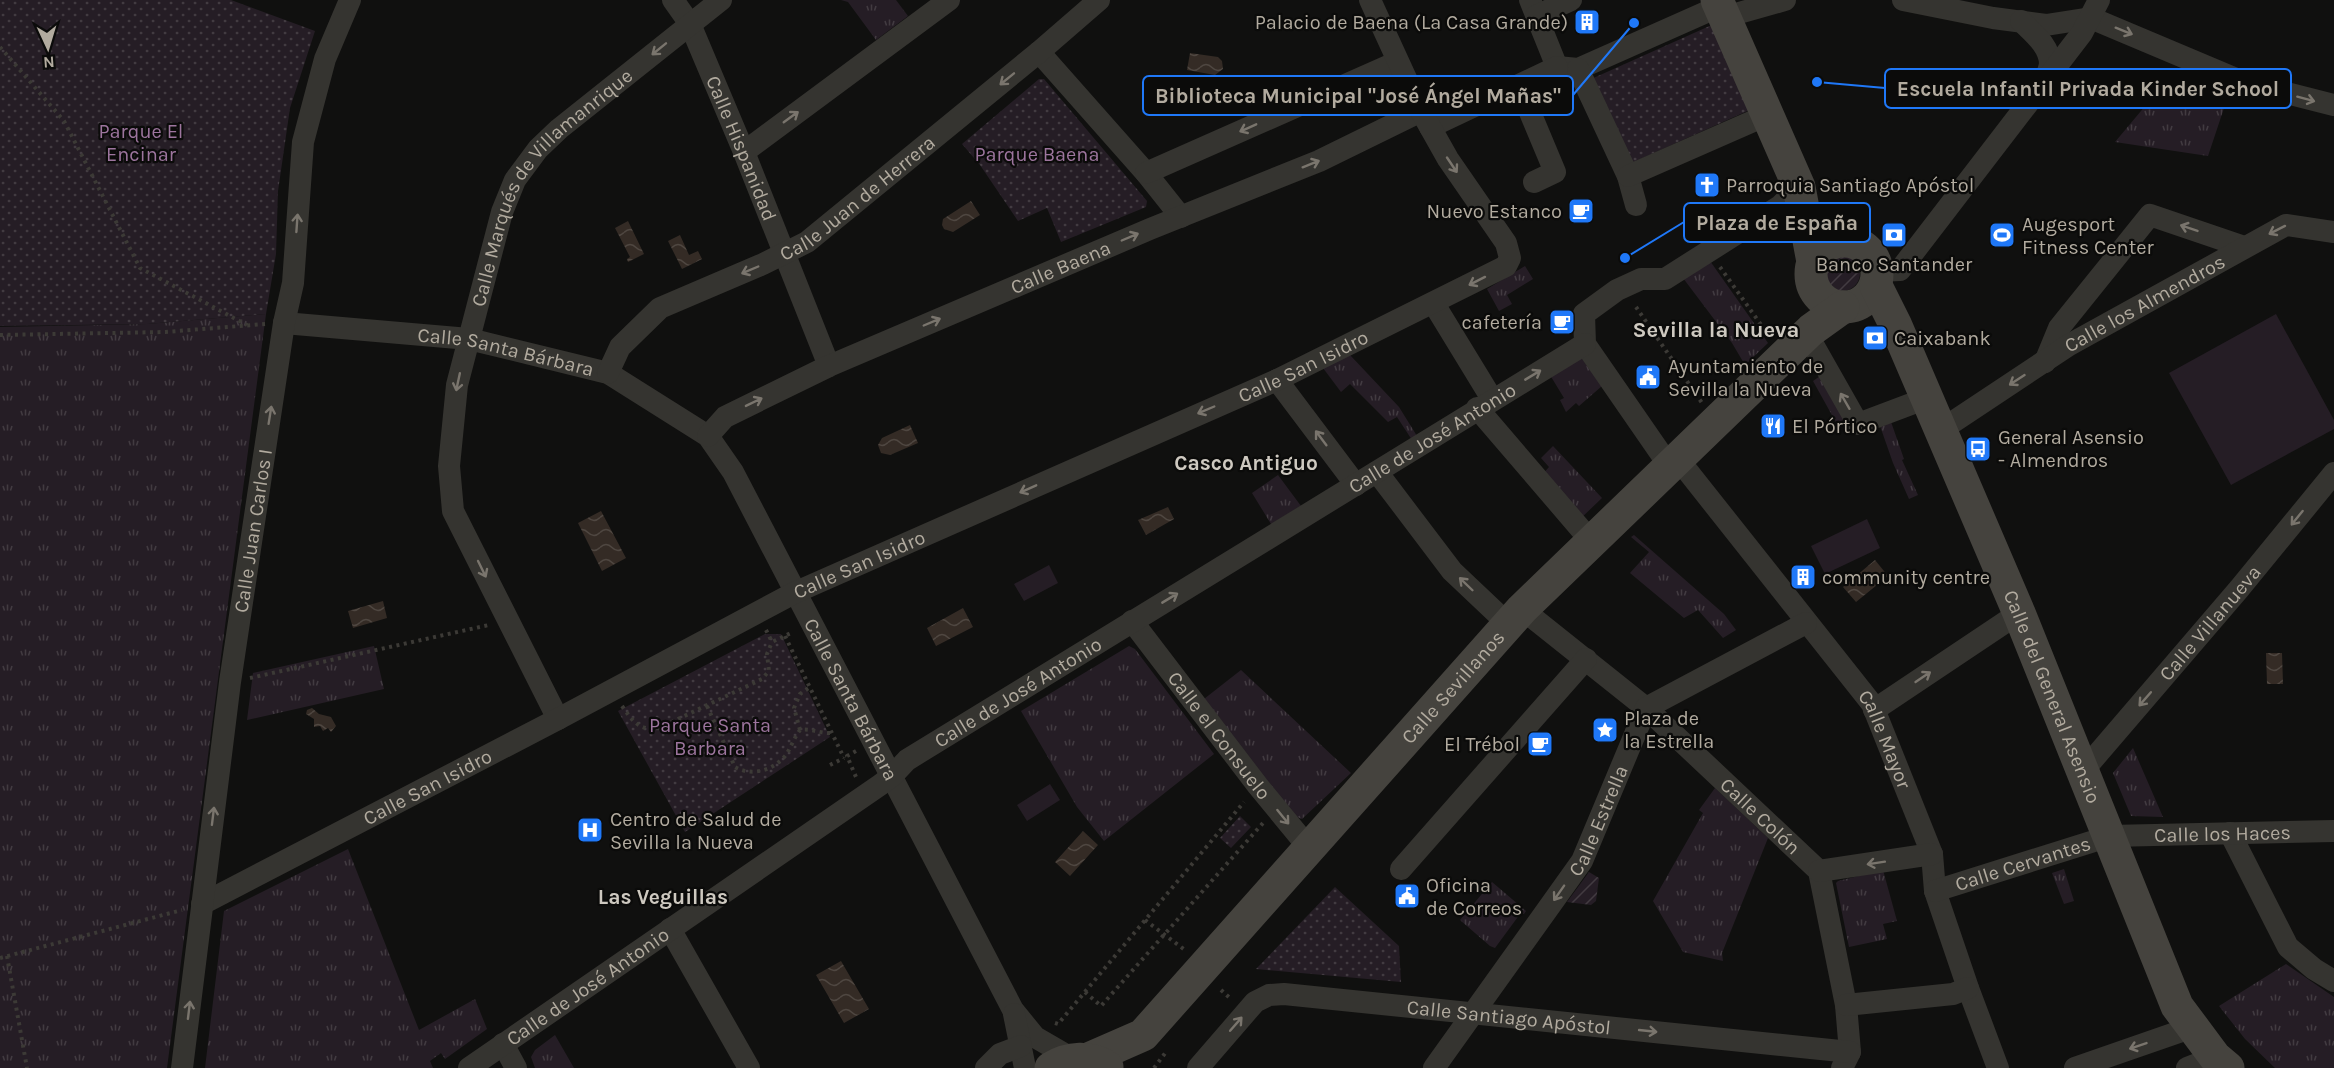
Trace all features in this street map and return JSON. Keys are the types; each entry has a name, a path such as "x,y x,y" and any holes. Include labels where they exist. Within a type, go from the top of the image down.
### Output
{"main road":[{"path":"1720,8 1798,187 1812,270 1818,295 1825,301 1871,295 1875,260 1869,250 1860,244 1849,240 1827,245 1819,252 1812,270"},
{"path":"1798,187 1849,240"},
{"name":"Calle Sevillanos","path":"1784,357 1800,317 1812,270"},
{"name":"Calle Sevillanos","path":"1080,1064 1143,1035 1515,617 1807,334 1871,295"},
{"name":"Calle del General Asensio","path":"1871,295 1928,398 2110,836 2177,1006 2216,1065"},
{"name":"Calle Sevillanos","path":"1133,1068 1143,1035"}],"street":[{"name":"Calle Juan Carlos I","path":"182,1068 230,682 284,323 293,283 303,142 325,59 350,0"},
{"name":"Calle Hispanidad","path":"673,0 690,24 744,152 829,366"},
{"name":"Calle Marqués de Villamanrique","path":"558,719 453,511 448,466 457,385 502,212 515,180 538,150 559,129 721,0"},
{"path":"744,152 949,0"},
{"name":"Calle Juan de Herrera","path":"608,374 620,347 660,309 784,255 807,242 1040,52 1099,0"},
{"path":"1370,0 1425,119"},
{"path":"1571,0 1533,8 1628,176 1636,206"},
{"name":"Calle Baena","path":"708,436 725,417 829,366 1139,233 1425,119 1567,68 1720,8 1785,0"},
{"path":"1903,0 1957,6 2021,21 2046,24 2095,9 2114,0"},
{"path":"1871,295 1900,270 2043,84 2095,9"},
{"path":"2095,9 2243,82 2334,105"},
{"path":"2021,21 2046,50 2050,64 2043,84"},
{"path":"1040,52 1182,217"},
{"path":"1146,173 1397,62"},
{"path":"1519,86 1555,172 1534,182"},
{"path":"1628,176 1767,115"},
{"name":"Calle San Isidro","path":"202,904 794,593 1277,380 1434,304 1506,266 1510,263 1510,258 1506,243 1448,159 1425,119"},
{"path":"1584,341 1584,314 1617,290 1641,279 1665,279 1780,206 1798,187"},
{"name":"Calle los Almendros","path":"2045,362 2058,328 2150,215 2244,247"},
{"name":"Calle los Almendros","path":"1941,430 2070,345 2286,225 2334,232"},
{"path":"1434,304 1485,404 1591,541"},
{"name":"Calle Santa Bárbara","path":"284,323 469,339 608,374 708,436 733,472 809,622 1013,1010 1035,1037 1080,1064"},
{"path":"1807,334 1858,424 1928,398"},
{"name":"Calle de José Antonio","path":"469,1068 892,776 907,760 1356,485 1584,341"},
{"name":"Calle Mayor","path":"1584,341 1674,463 1875,710 1932,854 1935,891 1998,1068"},
{"path":"1277,380 1356,485"},
{"name":"Calle Colón","path":"1377,472 1452,571 1515,617 1586,659 1646,708 1819,872 1846,1005 1846,1060"},
{"name":"Calle Villanueva","path":"2083,771 2239,589 2334,472"},
{"path":"1875,710 2019,614"},
{"name":"Calle el Consuelo","path":"1132,621 1258,786 1309,848"},
{"path":"1646,708 1806,623"},
{"path":"1401,869 1586,659"},
{"name":"Calle Estrella","path":"1441,1066 1474,1013 1582,861 1646,708"},
{"name":"Calle los Haces","path":"2110,836 2334,831"},
{"path":"2230,833 2288,946 2314,969 2334,981"},
{"name":"Calle Cervantes","path":"1935,891 2110,836"},
{"name":"Calle Cervantes","path":"1819,872 1932,854"},
{"path":"670,929 749,1068"},
{"path":"1846,1005 1953,993 1968,988"},
{"name":"Calle Santiago Apóstol","path":"1198,1068 1255,1002 1269,995 1302,995 1474,1013 1846,1060"},
{"name":"Calle Santa Bárbara","path":"1013,1010 1023,1057"},
{"path":"2075,1068 2193,1027"},
{"path":"503,1044 516,1068"},
{"path":"986,1068 1000,1054 1023,1057"}],"path":[{"path":"0,47 64,121 140,268 247,324"},
{"path":"1714,259 1784,357"},
{"path":"1636,307 1716,424"},
{"path":"0,335 165,332 284,323"},
{"path":"757,613 772,642"},
{"path":"230,682 507,621"},
{"path":"612,690 633,722 648,730 657,729 767,675 769,670 767,654 772,642 809,622"},
{"path":"784,636 832,733 857,777 843,786 853,803"},
{"path":"707,706 735,767 742,771 760,771 784,757 800,730 794,708 800,694 810,687"},
{"path":"800,730 832,733"},
{"path":"830,765 872,743"},
{"path":"1058,1024 1258,786"},
{"path":"1085,992 1101,1006 1276,808"},
{"path":"0,958 202,904"},
{"path":"1144,920 1205,965"},
{"path":"7,956 27,1068"}],"green space":[{"name":"Parque El Encinar","path":"0,0 231,0 315,31 290,108 278,191 276,254 266,314 147,324 0,326"},
{"path":"841,0 896,0 908,16 876,40 848,2"},
{"path":"1714,24 1752,109 1627,165 1589,80"},
{"path":"2172,74 2228,96 2208,156 2115,142"},
{"name":"Parque Baena","path":"1039,79 1044,79 1147,201 1146,207 1061,242 1047,208 1018,221 980,165 962,144"},
{"path":"1842,255 1854,261 1860,273 1854,285 1842,291 1830,285 1824,273 1830,261"},
{"path":"1710,261 1768,343 1745,365 1732,343 1683,278"},
{"path":"1525,266 1533,279 1507,295 1512,304 1499,311 1487,289"},
{"path":"266,314 167,1068 0,1068 0,327 147,324"},
{"path":"2276,314 2334,420 2334,429 2231,485 2169,373"},
{"path":"1350,355 1399,407 1417,436 1412,440 1397,417 1388,422 1350,384 1341,392 1323,368"},
{"path":"1580,356 1602,386 1579,406 1576,403 1566,412 1560,400 1564,398 1550,375"},
{"path":"1826,372 1852,420 1838,426 1813,381"},
{"path":"1890,419 1904,459 1902,460 1918,495 1909,499 1879,423"},
{"path":"1553,446 1602,498 1579,520 1541,476 1549,467 1541,458"},
{"path":"1278,475 1301,506 1271,524 1252,493"},
{"path":"1867,519 1880,548 1825,574 1811,546"},
{"path":"1634,535 1724,614 1736,630 1723,638 1698,610 1684,618 1630,573 1649,552 1631,537"},
{"path":"1049,565 1058,583 1024,601 1014,584"},
{"name":"Parque Santa Barbara","path":"765,634 781,634 830,737 685,832 618,711"},
{"path":"374,646 384,689 247,720 253,673"},
{"path":"1129,646 1135,649 1214,754 1104,841 1077,807 1021,711"},
{"path":"1241,670 1351,773 1302,819 1294,816 1204,699"},
{"path":"2133,748 2163,817 2131,816 2113,773"},
{"path":"1050,784 1060,800 1027,821 1017,805"},
{"path":"1715,788 1768,838 1722,953 1723,961 1683,952 1653,901 1703,813 1699,810"},
{"path":"1240,816 1251,827 1231,848 1220,838"},
{"path":"348,849 419,1030 475,999 487,1029 445,1059 441,1053 430,1061 433,1068 205,1068 224,911"},
{"path":"2064,869 2074,901 2064,904 2052,873"},
{"path":"1883,870 1897,921 1883,924 1887,939 1849,947 1836,883"},
{"path":"1589,872 1599,878 1596,901 1591,905 1567,902"},
{"path":"1492,882 1526,911 1520,914 1495,948 1460,920"},
{"path":"1335,887 1399,946 1401,982 1256,969"},
{"path":"2286,964 2334,997 2334,1068 2275,1068 2245,1039 2219,1006"},
{"path":"555,1035 574,1068 535,1068 531,1057 535,1050"}],"water":[{"path":"1190,53 1218,57 1222,61 1223,69 1215,75 1187,70"},
{"path":"971,201 980,215 953,232 944,229 943,219"},
{"path":"628,221 644,254 628,262 627,259 630,257 615,228"},
{"path":"680,235 689,255 698,251 702,259 682,269 668,241"},
{"path":"910,425 918,443 890,455 881,453 878,445 882,438"},
{"path":"1168,507 1174,519 1146,535 1138,520"},
{"path":"601,511 626,558 602,571 578,523"},
{"path":"1875,560 1888,576 1856,602 1843,587"},
{"path":"383,601 387,618 353,628 348,611"},
{"path":"963,608 973,627 936,646 927,628"},
{"path":"2266,653 2282,653 2283,684 2267,684"},
{"path":"312,708 319,714 331,717 336,726 331,732 328,728 323,731 320,726 314,727 314,719 306,714 307,710"},
{"path":"1083,831 1098,845 1070,876 1055,862"},
{"path":"841,961 869,1009 844,1023 816,975"}],"place":[{"name":"Palacio de Baena (La Casa Grande)","path":"1587,22"},
{"name":"Biblioteca Municipal \"José Ángel Mañas\"","path":"1634,23"},
{"name":"Escuela Infantil Privada Kinder School","path":"1817,82"},
{"name":"Parroquia Santiago Apóstol","path":"1707,185"},
{"name":"Nuevo Estanco","path":"1581,211"},
{"name":"Banco Santander","path":"1894,235"},
{"name":"Augesport Fitness Center","path":"2002,235"},
{"name":"Plaza de España","path":"1625,258"},
{"name":"cafetería","path":"1562,322"},
{"name":"Caixabank","path":"1875,338"},
{"name":"Ayuntamiento de Sevilla la Nueva","path":"1648,377"},
{"name":"El Pórtico","path":"1773,426"},
{"name":"General Asensio - Almendros","path":"1978,449"},
{"name":"community centre","path":"1803,577"},
{"name":"Plaza de la Estrella","path":"1605,730"},
{"name":"El Trébol","path":"1540,744"},
{"name":"Centro de Salud de Sevilla la Nueva","path":"590,830"},
{"name":"Oficina de Correos","path":"1407,896"}],"district":[{"name":"Sevilla la Nueva","path":"1716,330"},
{"name":"Casco Antiguo","path":"1246,463"},
{"name":"Las Veguillas","path":"663,897"}]}
